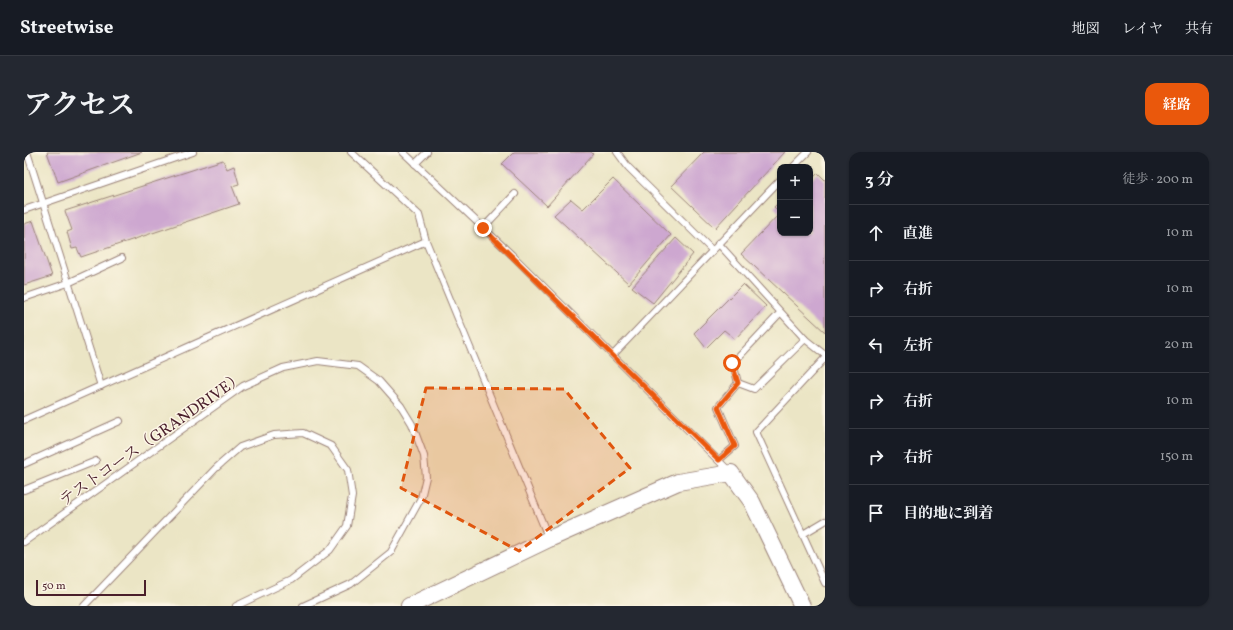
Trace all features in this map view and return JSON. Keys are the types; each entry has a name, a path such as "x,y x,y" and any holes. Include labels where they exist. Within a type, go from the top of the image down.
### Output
{"street":[{"path":"409,606 549,539 678,482 731,473 752,502 802,606"}],"lane":[{"path":"27,152 101,386"},
{"path":"24,210 193,152"},
{"path":"352,152 419,215 426,241 549,539"},
{"path":"402,152 483,228 731,473"},
{"path":"415,164 427,152"},
{"path":"617,152 628,167 712,250"},
{"path":"796,164 808,152"},
{"path":"613,355 718,243 777,183"},
{"path":"483,228 516,194"},
{"path":"24,420 426,241"},
{"path":"718,243 805,339 825,354"},
{"path":"24,298 68,283 122,258"},
{"path":"738,383 732,363 780,313"},
{"path":"738,383 754,389 805,339"},
{"path":"825,358 756,432 825,583"},
{"name":"テストコース（GRANDRIVE）","path":"24,542 243,386 283,368 318,361 358,366 379,381 401,406 412,424 424,456 426,476 421,498 391,552 351,584 303,606"},
{"path":"719,460 735,446 718,407 738,383"},
{"path":"24,464 120,421"},
{"path":"84,606 216,468 240,447 274,435 303,432 331,446 348,470 352,496 347,526 330,550 291,580 236,606"},
{"path":"24,490 96,461"},
{"path":"803,534 825,521"}],"highlighted area":[{"path":"426,388 564,389 630,468 519,551 401,488"}],"building":[{"path":"47,152 142,152 58,182"},
{"path":"514,152 591,152 593,154 547,206 502,164"},
{"path":"704,152 785,152 715,228 671,186"},
{"path":"223,160 227,169 234,166 239,184 232,186 239,204 81,257 77,248 72,249 67,232 72,230 65,211"},
{"path":"818,173 825,180 825,332 741,254 777,216 777,236 813,236 813,178"},
{"path":"613,179 671,235 629,284 554,215 571,199 583,209"},
{"path":"33,221 52,276 24,285 24,224"},
{"path":"676,238 693,254 653,303 632,287"},
{"path":"743,284 766,306 735,339 724,330 706,348 694,333"}],"route":[{"path":"483,228 719,460 735,446 718,407 738,383 732,363"}]}
